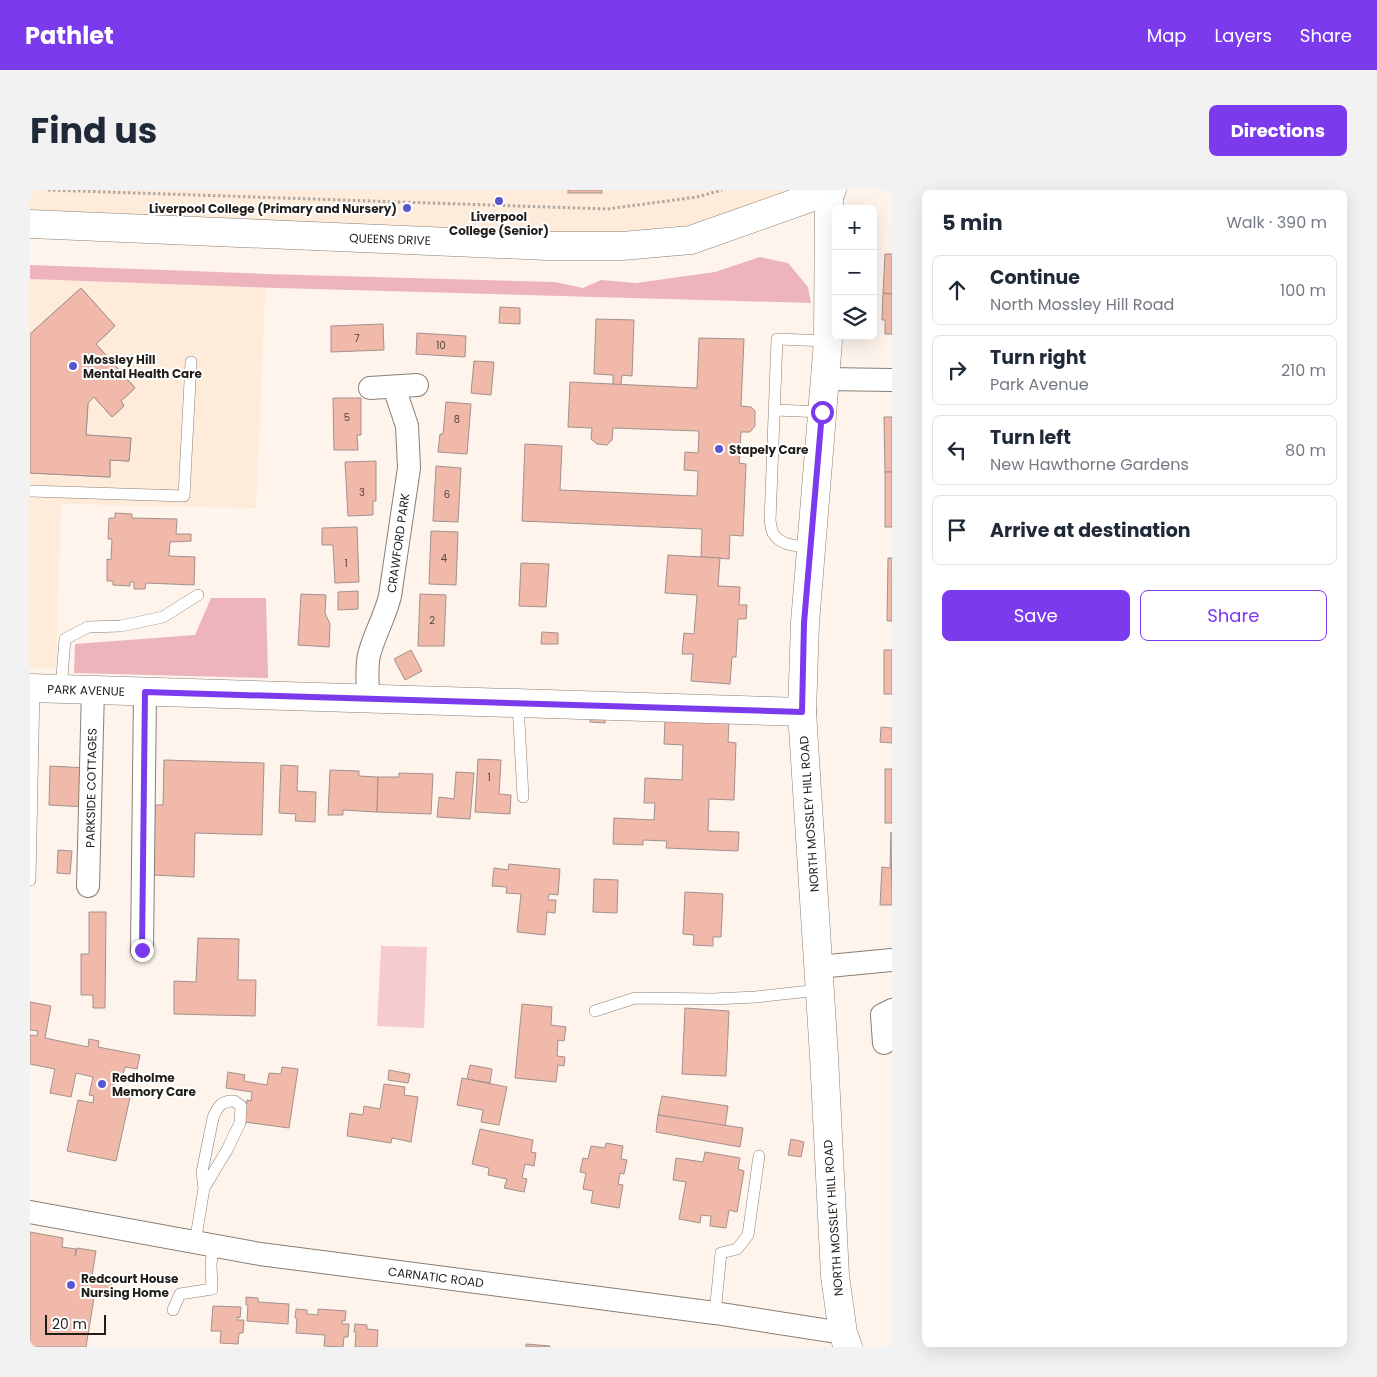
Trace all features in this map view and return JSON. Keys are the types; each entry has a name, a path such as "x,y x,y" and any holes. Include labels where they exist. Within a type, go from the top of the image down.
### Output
{"street":[{"name":"QUEENS DRIVE","path":"30,224 547,246 622,246 691,240 830,191"},
{"name":"NORTH MOSSLEY HILL ROAD","path":"830,191 828,341 804,623 802,712 835,1276 845,1340"},
{"path":"825,379 892,380"},
{"path":"370,388 417,385"},
{"name":"CRAWFORD PARK","path":"368,698 368,657 373,641 386,614 390,596 409,468 407,426 394,387"},
{"name":"PARK AVENUE","path":"32,688 802,712"},
{"name":"PARKSIDE COTTAGES","path":"88,886 93,690"},
{"path":"142,950 145,692"},
{"path":"819,978 892,960"},
{"path":"884,1043 882,1015 892,1010"},
{"name":"CARNATIC ROAD","path":"30,1212 260,1254 715,1313 845,1340"}],"lane":[{"path":"810,547 795,546 782,542 773,533 770,521 777,339 828,341"},
{"path":"30,491 184,496 191,362"},
{"path":"775,410 822,412"},
{"path":"61,689 65,640 88,627 121,626 163,617 198,595"},
{"path":"30,880 32,688"},
{"path":"518,703 523,797"},
{"path":"595,1011 635,998 756,997 819,978"},
{"path":"173,1310 180,1294 212,1289 211,1265 204,1244 204,1188 202,1172 216,1109 222,1103 234,1101 241,1106 240,1123 227,1150 204,1188"},
{"path":"715,1313 721,1253 737,1249 748,1235 759,1156"}],"path":[{"path":"48,190 607,209 697,197 722,190"}],"shaded area":[{"name":"Liverpool College (Primary and Nursery)","path":"30,190 829,190 691,240 30,224"},
{"path":"760,257 788,263 808,287 811,303 30,279 30,265 555,282 583,288 601,280 636,283 715,272"},
{"path":"30,265 266,274 256,508 61,504 56,669 30,668"},
{"path":"211,598 266,598 268,678 74,673 75,644 195,635"},
{"path":"381,946 427,947 424,1028 377,1026"}],"building":[{"path":"568,190 602,190 602,193 568,193"},
{"path":"885,254 892,254 892,294 883,293"},
{"name":"Mossley Hill Mental Health Care","path":"81,288 115,326 96,344 135,388 121,401 124,406 112,417 94,397 88,403 86,435 131,438 129,461 110,460 110,477 30,473 30,334"},
{"name":"Mossley Hill Mental Health Care","path":"81,288 115,326 96,344 135,388 121,401 124,406 112,417 94,397 88,403 86,435 131,438 129,461 110,460 110,477 30,473 30,334"},
{"path":"883,293 892,294 892,334 885,334 885,320 882,320"},
{"path":"500,307 520,308 520,324 499,323"},
{"path":"596,319 634,320 632,376 622,375 621,385 613,384 613,375 594,374"},
{"path":"383,324 384,350 331,352 331,326"},
{"path":"417,333 466,336 465,357 416,354"},
{"name":"Stapely Care","path":"699,338 744,339 741,406 751,407 755,411 755,426 750,432 741,432 739,463 746,464 743,536 730,535 729,559 701,557 702,529 522,521 525,444 562,446 560,490 697,496 698,471 684,470 685,452 698,453 699,431 613,428 612,440 607,445 597,444 591,439 592,428 568,427 570,382 697,388"},
{"path":"474,361 494,362 491,395 471,393"},
{"path":"333,398 361,398 361,435 357,435 358,450 334,450"},
{"path":"446,402 471,404 467,454 438,452 440,434 443,434"},
{"path":"884,417 892,417 892,472 885,472"},
{"path":"376,461 376,501 373,501 373,515 348,516 345,462"},
{"path":"436,466 461,468 458,522 433,521"},
{"path":"885,472 892,472 892,527 885,527"},
{"path":"115,513 132,514 132,518 177,519 176,534 191,534 191,541 170,542 169,556 195,557 194,585 146,583 145,589 134,589 134,582 130,582 130,586 113,585 113,581 107,581 107,559 111,560 112,539 108,539 109,518 115,518"},
{"path":"357,527 359,582 335,583 333,545 322,545 322,528"},
{"path":"431,531 458,532 456,585 429,584"},
{"path":"668,555 720,558 718,586 740,587 739,605 747,605 746,619 738,619 736,657 732,657 730,684 691,681 693,654 682,654 684,633 694,634 697,595 665,593"},
{"path":"888,558 892,558 892,621 887,621"},
{"path":"521,563 549,564 546,607 519,606"},
{"path":"358,591 358,609 338,610 338,592"},
{"path":"301,594 326,595 325,613 330,624 329,647 298,645"},
{"path":"420,594 446,595 444,646 418,646"},
{"path":"542,632 558,633 558,644 541,644"},
{"path":"411,650 422,671 405,680 394,659"},
{"path":"884,650 892,650 892,694 884,694"},
{"path":"590,712 605,713 605,723 590,722"},
{"path":"665,720 729,722 728,742 736,743 734,800 709,799 708,831 739,832 738,851 666,848 667,841 643,840 643,845 613,844 614,818 654,820 655,803 644,803 645,778 682,780 683,745 664,744"},
{"path":"881,727 892,728 892,743 880,742"},
{"path":"478,759 501,760 499,794 511,795 510,814 475,812"},
{"path":"164,760 264,763 262,835 195,833 194,877 153,875 155,805 163,805"},
{"path":"281,765 298,766 297,791 316,792 315,822 295,821 296,814 279,813"},
{"path":"50,766 87,768 86,807 49,805"},
{"path":"885,769 892,769 892,823 885,823"},
{"path":"330,770 359,771 359,776 378,777 377,812 343,810 343,815 328,815"},
{"path":"456,772 474,773 470,819 437,817 439,797 454,799"},
{"path":"399,773 433,774 431,814 377,812 378,777 399,777"},
{"path":"891,832 892,905 880,905 882,867 890,868"},
{"path":"58,850 72,851 70,874 57,873"},
{"path":"509,864 560,869 558,895 549,894 548,900 556,900 555,913 547,912 545,935 517,932 521,894 506,893 507,887 492,886 494,868 508,870"},
{"path":"594,879 618,880 617,913 593,912"},
{"path":"685,892 723,894 721,937 713,937 713,946 693,945 694,935 683,934"},
{"path":"89,912 106,912 105,1008 93,1008 93,995 81,995 81,954 89,954"},
{"path":"198,938 239,939 238,980 256,980 255,1016 174,1014 174,981 196,982"},
{"name":"Redholme Memory Care","path":"30,1002 51,1006 45,1038 88,1047 89,1039 99,1041 98,1047 140,1055 137,1069 125,1067 122,1079 115,1078 112,1089 131,1093 116,1161 67,1151 78,1100 93,1103 94,1096 89,1095 93,1077 76,1073 71,1097 50,1093 55,1069 30,1064 30,1035 37,1036 38,1031 30,1030"},
{"path":"522,1004 552,1007 551,1025 566,1027 564,1041 558,1040 557,1056 565,1057 564,1066 558,1065 556,1082 515,1078"},
{"path":"685,1008 729,1011 726,1076 682,1074"},
{"path":"470,1065 492,1069 490,1083 467,1079"},
{"path":"282,1067 298,1069 289,1128 244,1122 247,1100 251,1101 252,1092 226,1088 228,1072 245,1075 244,1081 267,1085 269,1073 281,1074"},
{"path":"389,1070 410,1074 408,1083 388,1080"},
{"path":"462,1078 507,1087 499,1125 481,1122 483,1110 457,1105"},
{"path":"384,1084 405,1087 404,1095 418,1097 411,1142 392,1138 391,1143 347,1136 350,1113 363,1115 364,1106 380,1109"},
{"path":"662,1096 728,1106 725,1126 658,1115"},
{"path":"658,1115 743,1128 740,1147 656,1132"},
{"path":"480,1129 533,1140 531,1152 536,1153 534,1166 525,1164 522,1178 527,1179 524,1192 504,1188 507,1179 488,1175 489,1168 472,1164"},
{"path":"791,1139 804,1142 801,1157 788,1155"},
{"path":"606,1143 623,1146 621,1159 627,1160 624,1174 620,1173 618,1184 623,1185 619,1208 591,1203 593,1191 583,1189 586,1173 580,1172 583,1158 588,1159 591,1146 605,1148"},
{"path":"705,1152 740,1158 738,1169 744,1171 737,1212 729,1210 726,1228 710,1226 711,1216 701,1215 700,1223 679,1219 686,1182 673,1180 676,1158 703,1162"},
{"name":"Redcourt House Nursing Home","path":"30,1232 63,1238 62,1247 76,1249 75,1256 77,1248 96,1251 92,1276 112,1279 110,1294 95,1292 86,1347 30,1347"},
{"path":"246,1297 258,1298 258,1302 289,1304 288,1324 247,1321 248,1305 246,1305"},
{"path":"213,1306 241,1307 240,1318 237,1317 237,1320 244,1320 243,1333 239,1333 238,1344 220,1343 221,1331 211,1331"},
{"path":"296,1309 307,1310 307,1314 318,1315 318,1309 346,1311 345,1321 342,1321 342,1324 349,1324 348,1337 344,1337 343,1347 324,1346 325,1335 296,1333"},
{"path":"355,1324 367,1325 367,1329 378,1330 377,1347 355,1347"},
{"path":"526,1344 550,1346 550,1347 526,1347"}],"place":[{"name":"Liverpool College (Senior)","path":"499,201"},
{"name":"Liverpool College (Primary and Nursery)","path":"407,208"},
{"name":"Mossley Hill Mental Health Care","path":"73,366"},
{"name":"Stapely Care","path":"719,449"},
{"name":"Redholme Memory Care","path":"102,1084"},
{"name":"Redcourt House Nursing Home","path":"71,1285"}],"route":[{"path":"142,950 145,692 802,712 804,623 822,412"}]}
